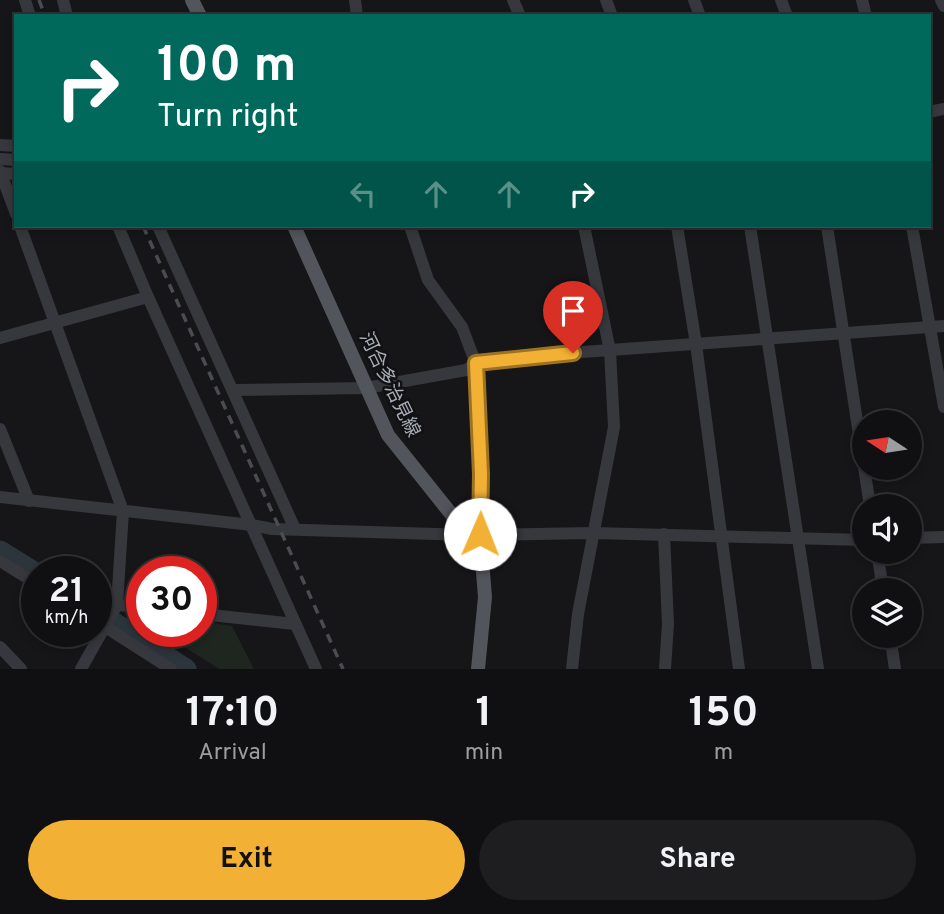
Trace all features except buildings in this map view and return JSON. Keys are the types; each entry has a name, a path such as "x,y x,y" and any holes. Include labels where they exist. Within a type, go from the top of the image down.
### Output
{"main road":[{"name":"河合多治見線","path":"295,228 394,444 474,535 485,575 478,669"}],"street":[{"path":"941,0 944,6"},
{"path":"0,172 14,209"},
{"path":"21,228 123,511 117,605 112,611"},
{"path":"119,228 316,669"},
{"path":"159,228 295,529"},
{"path":"411,228 428,280 462,327 476,363 481,474 474,535"},
{"path":"572,669 578,614 614,427 610,351 584,228"},
{"path":"677,228 696,344 739,669"},
{"path":"750,228 818,669"},
{"path":"827,228 868,494"},
{"path":"912,228 937,326 944,407"},
{"path":"0,338 148,297"},
{"path":"233,390 366,388 466,370 476,363 937,326"},
{"path":"0,429 29,501"},
{"path":"0,497 272,529 474,535 593,533 852,540"},
{"path":"664,534 668,624 665,669"},
{"path":"922,538 944,537"},
{"path":"0,561 21,574"},
{"path":"117,605 126,606"},
{"path":"217,616 295,624"},
{"path":"112,630 171,669"},
{"path":"81,669 91,647"},
{"path":"892,648 895,669"},
{"path":"1,650 21,669"}],"shaded area":[{"path":"217,624 232,626 254,669 219,669 185,647 217,647"}],"waterway":[{"path":"0,551 21,564"},
{"path":"112,621 186,669"}],"railway":[{"path":"39,0 44,14"},
{"path":"144,228 343,669"}],"route":[{"path":"480,534 481,474 476,363 573,353"}]}
